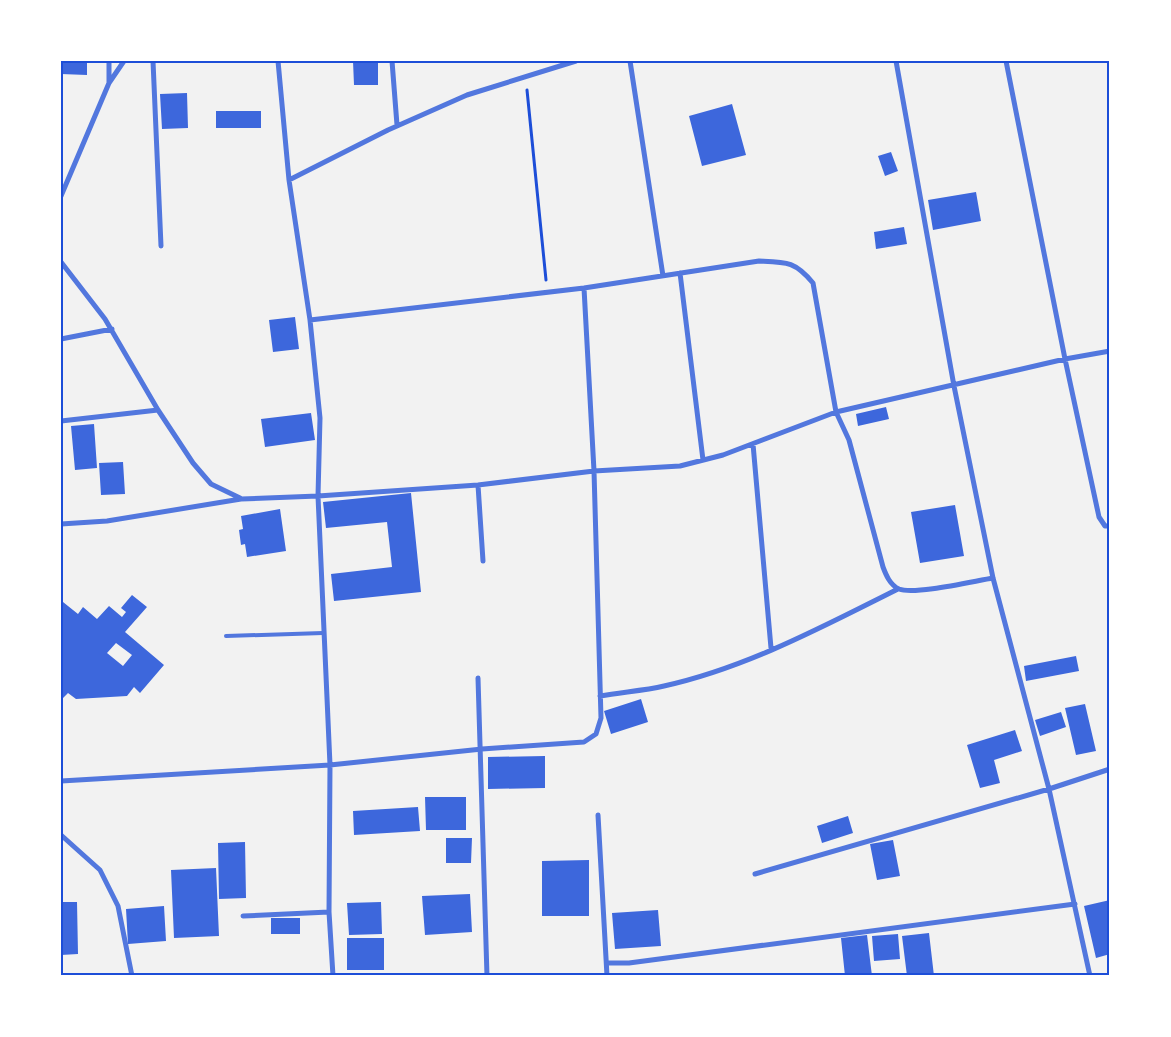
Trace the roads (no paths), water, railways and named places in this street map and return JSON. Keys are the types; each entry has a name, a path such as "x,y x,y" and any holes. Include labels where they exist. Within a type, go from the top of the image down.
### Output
{"street":[{"path":"109,61 109,83"},
{"path":"61,196 109,83 124,61"},
{"path":"154,61 161,246"},
{"path":"278,61 289,180 310,320 320,418 318,496 330,765 329,912 333,976"},
{"path":"392,61 397,125"},
{"path":"289,180 397,125 468,95 576,61"},
{"path":"630,61 664,276"},
{"path":"896,61 954,386 993,578 1049,789 1090,976"},
{"path":"1006,61 1064,359 1099,517 1106,526 1110,526"},
{"path":"310,320 584,288 759,261 788,262 801,268 813,283 836,412 849,440 883,567 890,582 898,589"},
{"path":"61,262 112,330 158,410 211,484 241,499"},
{"path":"680,273 703,460"},
{"path":"61,780 330,765 482,749 584,742 596,734 601,718 594,470 584,288"},
{"path":"61,339 112,330"},
{"path":"61,524 107,521 241,499 318,496 478,485 594,470 680,466 753,444 836,412 1064,359 1110,351"},
{"path":"61,421 158,410"},
{"path":"753,444 771,648"},
{"path":"478,485 483,561"},
{"path":"600,696 664,686 715,671 771,648 898,589 915,590 993,578"},
{"path":"478,678 482,749 487,976"},
{"path":"755,874 1049,789 1110,769"},
{"path":"598,816 607,976"},
{"path":"61,835 100,870 118,906 132,976"},
{"path":"607,963 639,961 1075,904"},
{"path":"244,916 329,912"}],"lane":[{"path":"226,636 323,633"}]}
